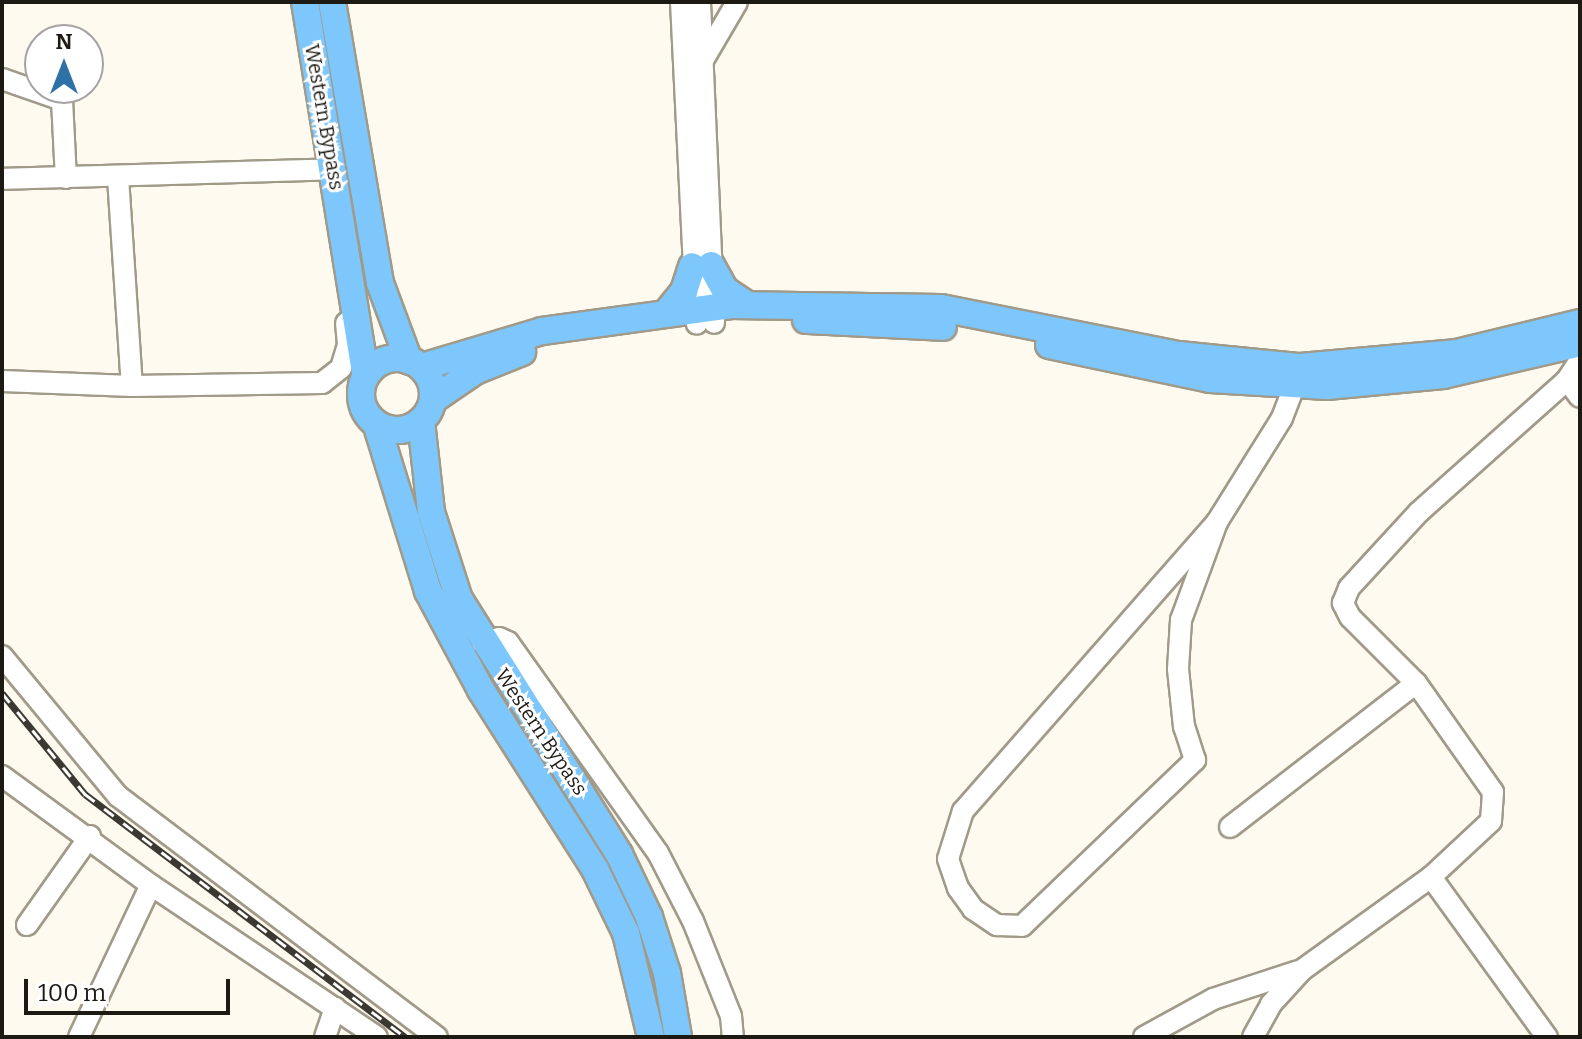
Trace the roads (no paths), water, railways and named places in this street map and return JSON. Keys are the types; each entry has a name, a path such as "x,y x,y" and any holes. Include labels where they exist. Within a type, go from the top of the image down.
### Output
{"main road":[{"name":"Western Bypass","path":"305,2 326,169 365,374"},
{"name":"Western Bypass","path":"332,2 380,283 415,364"},
{"path":"668,311 702,265 725,290 747,305"},
{"path":"1580,323 1457,353 1300,367 1179,355 941,308 747,305 705,315 522,352 475,371 402,430 377,426 361,402 365,374 391,358 415,364 516,337 668,311 705,315 937,326 1170,373 1294,386 1443,375 1580,343"},
{"path":"415,364 427,410"},
{"name":"Western Bypass","path":"427,410 426,479 441,552 482,642 619,854 663,959 678,1037"},
{"name":"Western Bypass","path":"377,426 428,591 466,666 595,869 626,933 651,1037"}],"street":[{"path":"681,2 705,315"},
{"path":"700,2 702,265"},
{"path":"702,62 737,2"},
{"path":"2,79 62,100 66,178"},
{"path":"2,179 326,169 348,345 332,380 132,386 2,381"},
{"path":"118,177 132,386"},
{"path":"1253,1037 1271,1004 1302,970 1431,877 1491,821 1493,792 1416,683 1350,617 1343,603 1349,588 1482,452 1567,380 1580,360"},
{"path":"1567,380 1580,397"},
{"path":"1217,522 1181,620 1182,713 1195,760 1022,926 997,925 973,909 958,888 948,859 963,811 1217,522 1282,418 1294,386"},
{"path":"482,642 499,638 508,642 658,853 693,921 731,1016 733,1037"},
{"path":"2,656 118,796 437,1037"},
{"path":"1230,827 1416,683"},
{"path":"2,776 90,836 151,885 377,1037"},
{"path":"27,925 90,836"},
{"path":"1431,877 1547,1037"},
{"path":"79,1037 151,885"},
{"path":"1144,1037 1213,999 1302,970"},
{"path":"325,1037 335,1008"}],"railway":[{"path":"2,693 85,794 405,1037"}]}
